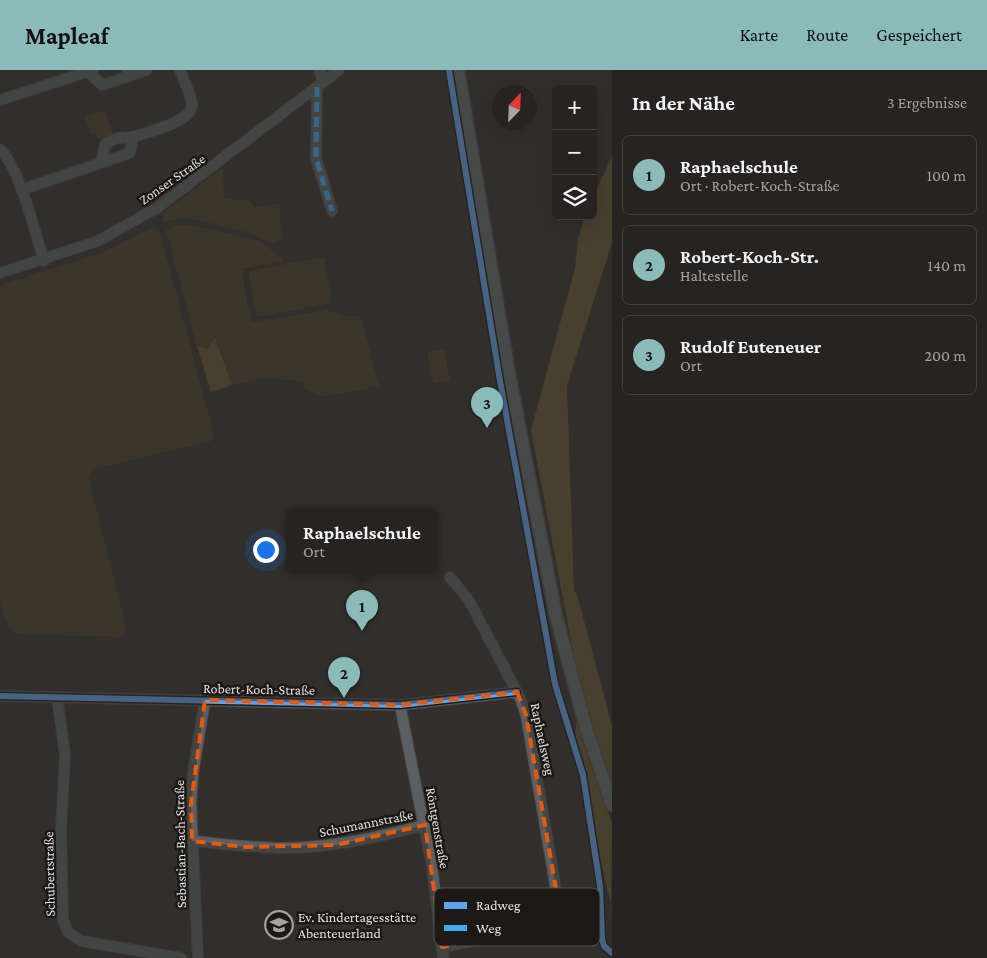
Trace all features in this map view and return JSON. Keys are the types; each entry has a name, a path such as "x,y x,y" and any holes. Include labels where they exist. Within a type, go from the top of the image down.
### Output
{"main road":[{"path":"459,72 510,379 556,616 586,728 612,805"}],"street":[{"path":"0,100 90,71 102,85 129,72 147,70"},
{"path":"101,162 105,144 117,138 133,137 183,120 189,114 192,105 180,70"},
{"path":"319,70 316,158 332,211"},
{"name":"Zonser Straße","path":"0,273 98,242 157,208 339,70"},
{"path":"21,190 130,153 133,137"},
{"path":"0,149 7,156 21,190 44,260"},
{"name":"Raphaelsweg","path":"450,577 470,602 517,692 526,715 556,888"},
{"name":"Robert-Koch-Straße","path":"0,696 400,704 517,692"},
{"name":"Schubertstraße","path":"58,697 65,755 61,830 63,921 65,928 69,934 82,941 181,958"},
{"name":"Sebastian-Bach-Straße","path":"198,958 192,840 193,773 205,700"},
{"name":"Röntgenstraße","path":"400,704 425,825 434,890"},
{"name":"Schumannstraße","path":"192,840 246,847 286,848 345,843 425,825"},
{"name":"Raphaelsweg","path":"442,947 447,946"},
{"name":"Röntgenstraße","path":"442,947 443,958"}],"highlighted area":[{"path":"517,692 526,715 562,924 442,947 425,825 336,845 246,847 192,841 191,804 205,700 400,705"}],"shaded area":[{"path":"105,110 114,135 98,140 95,133 91,134 85,117"},
{"path":"612,156 612,243 567,385 574,591 577,594 612,726 612,783 594,734 578,678 531,430 575,268 578,239 584,220 597,220 597,188"},
{"path":"223,167 224,199 249,200 254,207 280,203 281,238 273,244 250,233 189,218 162,222 164,212"},
{"path":"191,225 260,241 282,258 282,261 241,269 251,322 327,310 349,317 360,315 379,386 322,397 305,389 303,381 264,378 232,385 216,337 207,349 197,346 166,230 174,226"},
{"path":"153,227 159,229 214,435 211,441 94,469 88,476 127,630 118,637 19,634 8,625 0,603 0,285 101,253"},
{"path":"324,257 332,303 257,317 248,271"},
{"path":"215,337 232,385 211,392 197,346 207,349"},
{"path":"444,349 450,380 433,383 427,352"},
{"path":"576,715 588,758 612,824 611,935 611,904 575,756"}],"marked path":[{"path":"317,87 316,158 332,211"}],"cycle path":[{"path":"449,70 500,381 555,684 583,775 600,886 602,939 604,946 612,953"},
{"path":"0,696 400,705 517,692"}],"place":[{"name":"Rudolf Euteneuer","path":"487,428"},
{"name":"Raphaelschule","path":"362,631"},
{"name":"Robert-Koch-Str.","path":"344,698"},
{"name":"Ev. Kindertagesstätte Abenteuerland","path":"279,925"}]}
